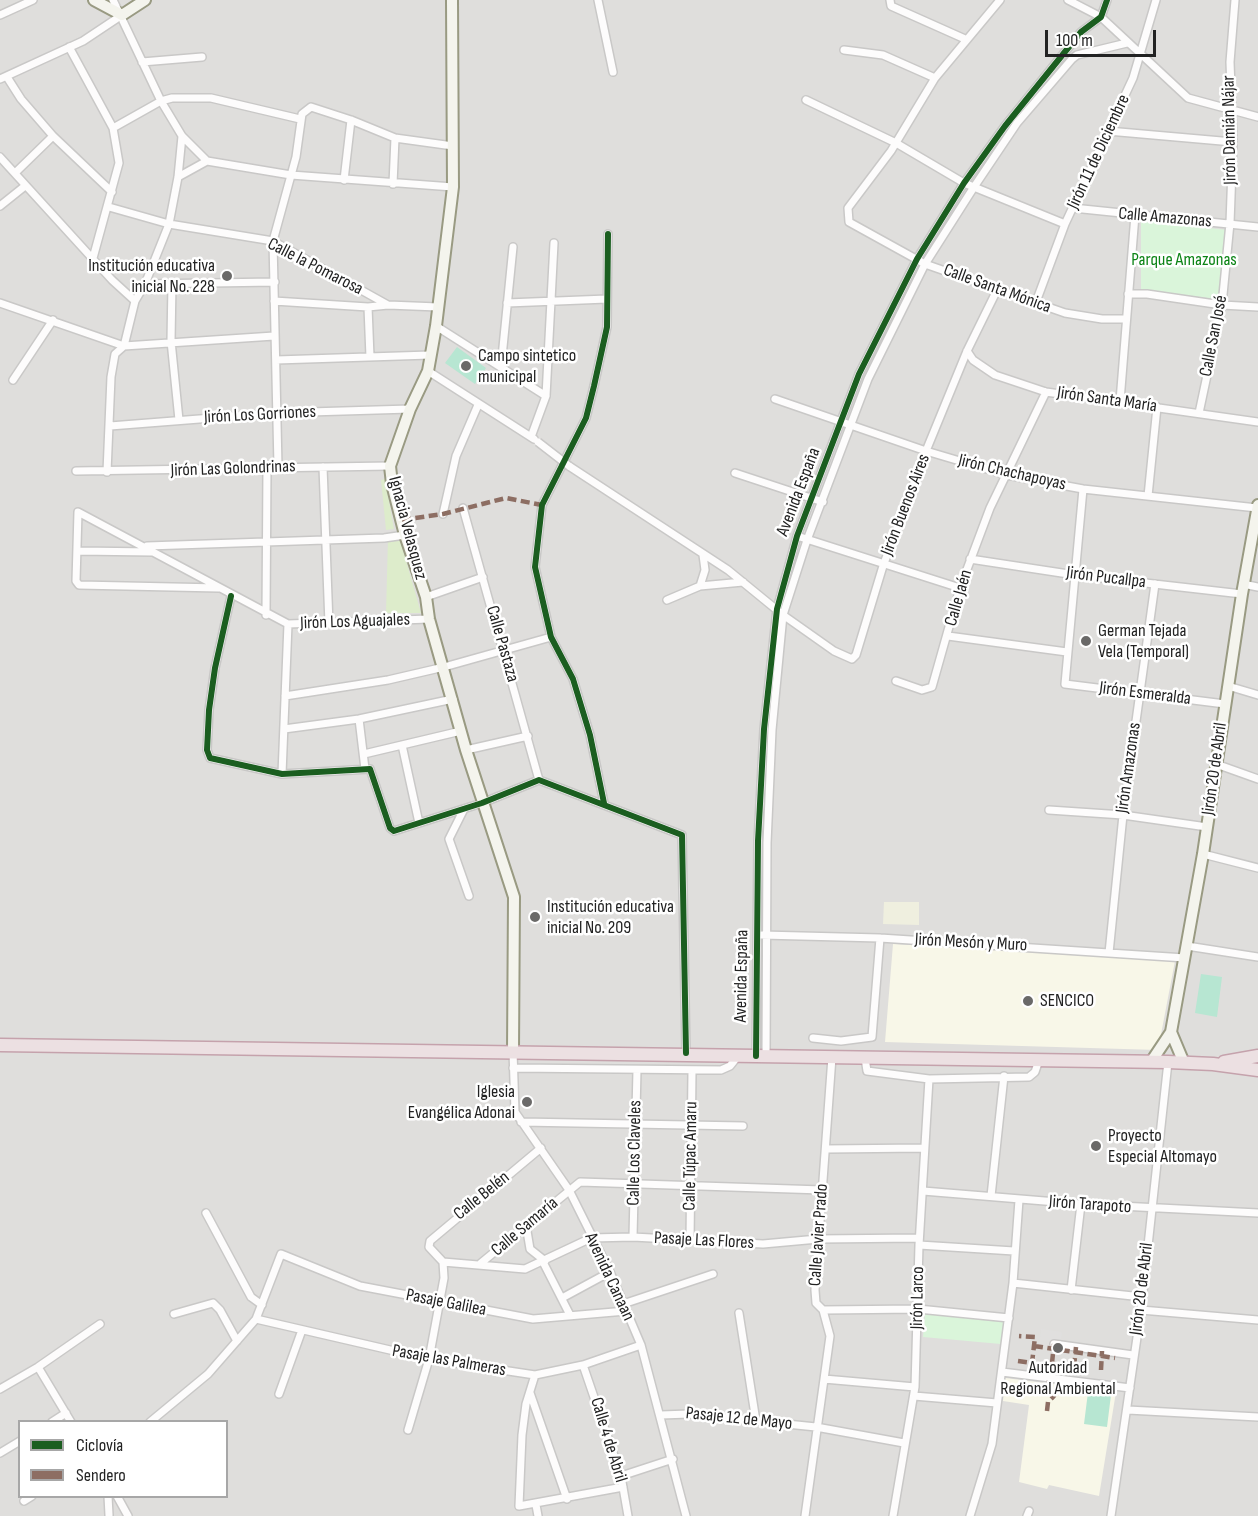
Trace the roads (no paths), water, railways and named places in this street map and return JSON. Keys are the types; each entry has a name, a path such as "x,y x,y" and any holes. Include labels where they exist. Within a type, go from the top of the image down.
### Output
{"highway":[{"path":"0,1045 686,1053 1168,1062 1213,1064 1258,1070"},
{"path":"1213,1064 1258,1056"}],"main road":[{"path":"94,0 122,15 145,0"},
{"name":"Ignacia Velasquez","path":"452,0 453,187 436,326 428,371 410,409 390,466 392,484 405,535 426,597 429,619 466,750 514,897 513,1051"},
{"name":"Jirón 20 de Abril","path":"1171,1032 1203,854 1242,589 1258,507"},
{"path":"1151,1062 1171,1032"},
{"path":"1171,1032 1184,1063"}],"street":[{"path":"0,15 33,0"},
{"path":"113,0 161,102 182,136 207,160 291,175 453,187"},
{"path":"598,0 613,72"},
{"path":"890,0 891,6 965,39"},
{"path":"896,143 935,78 965,39 1000,0"},
{"path":"1068,0 1101,17 1188,98 1258,117"},
{"path":"1101,17 1107,0"},
{"name":"Jirón 11 de Diciembre","path":"1036,302 1065,224 1133,78 1156,0"},
{"name":"Jirón Damián Nájar","path":"1230,223 1233,142 1230,62 1235,0"},
{"path":"112,192 53,136 3,78 99,33 122,15"},
{"name":"Avenida España","path":"761,1056 757,935 764,729 777,609 797,536 859,374 916,259 964,183 1015,113 1081,32 1101,17"},
{"name":"Avenida España","path":"761,1056 767,935 772,730 783,615 807,540 868,379 925,264 974,187 1022,118 1077,55 1127,43"},
{"path":"69,47 113,128 119,163 109,207 93,258"},
{"path":"844,51 884,55 935,78"},
{"path":"142,62 202,57"},
{"path":"113,128 172,98 211,98 300,119"},
{"path":"806,100 896,143 964,183 1065,224"},
{"path":"278,467 273,241 300,136 300,119 306,109 311,107 396,138 453,146"},
{"path":"1015,113 1022,118"},
{"path":"344,180 351,120"},
{"path":"1108,131 1233,142"},
{"path":"15,173 53,136"},
{"path":"107,472 115,354 124,346 135,301 145,284 169,224 178,177 182,136"},
{"path":"393,184 396,138"},
{"name":"Calle Santa Mónica","path":"896,143 848,208 849,222 925,264 1065,313 1102,319 1126,319"},
{"path":"1,158 24,186 135,301"},
{"path":"178,177 207,160"},
{"path":"0,206 24,186"},
{"name":"Calle la Pomarosa","path":"109,207 169,224 273,241 388,305"},
{"name":"Calle Amazonas","path":"1073,208 1258,227"},
{"path":"1120,401 1135,215"},
{"name":"Calle San José","path":"1199,413 1222,305 1230,223"},
{"path":"604,803 590,735 573,679 551,636 535,567 542,506 586,418 607,327 608,234"},
{"path":"531,437 546,396 555,243"},
{"path":"501,367 513,247"},
{"path":"145,284 275,282"},
{"path":"172,283 171,341 179,420"},
{"name":"Jirón Buenos Aires","path":"783,615 850,660 856,655 883,566 926,451 967,351 998,288"},
{"path":"1128,294 1168,296 1222,305 1258,307"},
{"path":"507,303 606,299"},
{"path":"274,301 368,307 388,305 438,307"},
{"path":"0,303 124,346 171,341 274,336"},
{"path":"368,307 370,357"},
{"path":"13,380 53,320"},
{"path":"436,326 546,396"},
{"name":"Jirón Santa María","path":"967,351 973,360 995,375 1046,392 1258,422"},
{"path":"276,360 430,355"},
{"path":"428,371 531,437 569,466 743,582 783,615"},
{"name":"Calle Jaén","path":"896,681 930,690 970,559 990,508 1046,392"},
{"name":"Jirón Chachapoyas","path":"775,399 842,420 926,451 1007,475 1083,489 1258,507"},
{"path":"443,514 456,456 478,405"},
{"path":"1148,496 1157,407"},
{"name":"Jirón Los Gorriones","path":"110,426 276,412 410,409"},
{"name":"Jirón Las Golondrinas","path":"76,471 390,466"},
{"path":"323,467 329,624"},
{"path":"266,615 267,468"},
{"path":"735,473 822,502"},
{"path":"948,636 1067,652 1083,489"},
{"name":"Calle Pastaza","path":"463,508 539,780"},
{"name":"Jirón Los Aguajales","path":"78,551 78,512 80,512 156,552 266,615 288,624 429,619"},
{"path":"145,546 405,535"},
{"path":"797,536 883,566 960,588"},
{"path":"156,552 78,551 76,581 79,585 219,588"},
{"path":"700,586 705,570 703,555"},
{"name":"Jirón Pucallpa","path":"970,559 1155,584 1242,589 1258,587"},
{"path":"426,597 483,577"},
{"path":"667,600 700,586 743,582"},
{"name":"Jirón Amazonas","path":"1109,953 1123,815 1155,584"},
{"path":"231,596 215,668 207,750 210,758 282,774 365,769 372,771 392,830 482,803 539,780 604,803 682,836 686,1053"},
{"path":"282,774 288,624"},
{"path":"285,696 388,680 444,667 551,636"},
{"name":"Jirón Esmeralda","path":"1067,652 1065,684 1225,704"},
{"path":"1228,686 1258,695"},
{"path":"284,729 359,719 453,699"},
{"path":"359,719 365,769"},
{"path":"364,754 461,731"},
{"path":"466,750 528,736"},
{"path":"402,745 419,823"},
{"path":"1216,764 1258,779"},
{"path":"464,809 449,839 468,896"},
{"path":"1049,810 1123,815 1207,827"},
{"path":"1203,854 1258,868"},
{"name":"Jirón Mesón y Muro","path":"757,935 880,938 1185,958"},
{"path":"813,1038 841,1041 871,1039 874,1035 880,938"},
{"path":"1187,946 1258,957"},
{"name":"Calle Javier Prado","path":"805,1516 830,1336 823,1310 816,1303 815,1290 826,1149 836,1057 841,1041"},
{"name":"Avenida Canaan","path":"513,1051 514,1113 569,1190 610,1272 641,1345 673,1459 686,1516"},
{"path":"513,1068 692,1071 726,1069 739,1055"},
{"path":"865,1058 867,1071 928,1079 1029,1077 1035,1072 1039,1060"},
{"name":"Jirón 20 de Abril","path":"1111,1516 1141,1310 1168,1062"},
{"name":"Calle Los Claveles","path":"633,1237 637,1070"},
{"name":"Calle Túpac Amaru","path":"690,1241 692,1071"},
{"path":"991,1196 1004,1076"},
{"name":"Jirón Larco","path":"893,1516 915,1387 919,1242 928,1079"},
{"path":"521,1122 743,1126"},
{"name":"Calle Belén","path":"444,1262 429,1247 433,1237 541,1148"},
{"path":"826,1149 924,1148"},
{"path":"569,1190 580,1182 822,1190"},
{"name":"Calle Samaría","path":"482,1263 569,1190"},
{"name":"Jirón Tarapoto","path":"923,1191 1152,1209 1258,1213"},
{"path":"970,1516 992,1444 1013,1284 1019,1200"},
{"path":"1071,1290 1081,1204"},
{"path":"152,1420 208,1374 256,1319 262,1305 251,1297 206,1213"},
{"path":"526,1225 530,1249 544,1262 570,1315"},
{"name":"Pasaje Las Flores","path":"591,1238 633,1237 763,1244 818,1239 919,1242 1014,1251"},
{"path":"408,1430 429,1359 444,1278 444,1262 482,1263 525,1269 591,1238"},
{"name":"Pasaje Galilea","path":"262,1305 279,1256 286,1254 360,1286 439,1303 534,1319 624,1308 713,1274"},
{"path":"562,1298 610,1272"},
{"path":"1013,1284 1142,1297"},
{"path":"174,1314 213,1303 220,1310 237,1341"},
{"path":"823,1310 918,1309 1009,1318"},
{"path":"1141,1310 1258,1320"},
{"path":"739,1313 756,1421"},
{"name":"Pasaje las Palmeras","path":"256,1319 429,1359 535,1375 583,1365 641,1345"},
{"path":"0,1389 38,1367 100,1323"},
{"path":"279,1394 302,1330"},
{"path":"1054,1344 1133,1355"},
{"name":"Calle 4 de Abril","path":"583,1365 621,1476 628,1516"},
{"path":"38,1367 70,1420"},
{"path":"1002,1372 1130,1388"},
{"path":"535,1375 522,1435 518,1503 520,1508 623,1487"},
{"path":"824,1379 915,1387"},
{"path":"530,1393 567,1499"},
{"path":"914,1396 997,1403"},
{"path":"1128,1410 1258,1417"},
{"path":"55,1420 66,1413"},
{"name":"Pasaje 12 de Mayo","path":"661,1415 676,1413 816,1427 904,1443"},
{"path":"0,1453 18,1442"},
{"path":"621,1476 673,1459"},
{"path":"24,1501 30,1498"},
{"path":"108,1498 108,1516 123,1508"},
{"path":"118,1498 128,1516"},
{"path":"536,1505 538,1516"}],"place":[{"name":"Institución educativa inicial No. 228","path":"227,276"},
{"name":"Campo sintetico municipal","path":"466,366"},
{"name":"German Tejada Vela (Temporal)","path":"1086,641"},
{"name":"Institución educativa inicial No. 209","path":"535,917"},
{"name":"SENCICO","path":"1028,1001"},
{"name":"Iglesia Evangélica Adonai","path":"527,1102"},
{"name":"Proyecto Especial Altomayo","path":"1096,1146"},
{"name":"Autoridad Regional Ambiental","path":"1058,1348"}],"park label":[{"name":"Parque Amazonas","path":"1184,260"}]}
